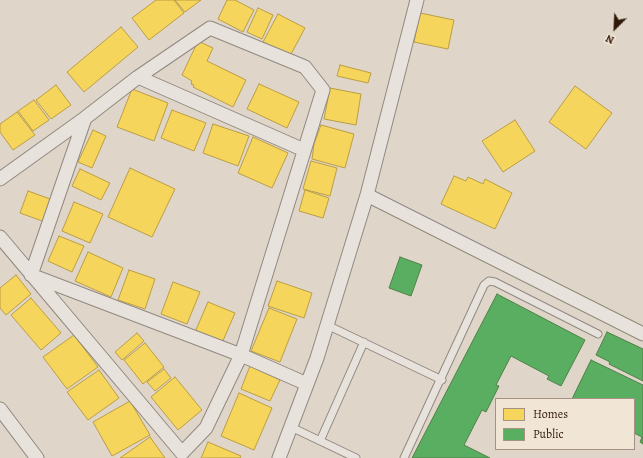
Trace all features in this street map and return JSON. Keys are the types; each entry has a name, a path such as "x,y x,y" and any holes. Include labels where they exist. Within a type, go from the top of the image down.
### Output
{"street":[{"path":"279,458 292,427 327,325 367,195 417,0"},
{"path":"0,179 85,118 138,77 210,28 305,67 323,90 241,355 206,428 182,453 0,237"},
{"path":"138,77 304,150"},
{"path":"31,275 85,118"},
{"path":"367,195 643,334"},
{"path":"31,275 241,355 307,384"},
{"path":"0,408 37,458"}],"lane":[{"path":"404,458 442,380 484,285 489,281 495,282 598,334"},
{"path":"327,325 442,380"},
{"path":"320,441 364,342"},
{"path":"292,427 356,458"}],"building: Homes":[{"path":"156,0 174,0 184,13 149,40 132,18"},
{"path":"175,0 201,0 185,12"},
{"path":"227,0 235,0 254,10 243,32 218,19"},
{"path":"258,8 273,15 262,39 247,32"},
{"path":"420,13 454,20 448,49 414,42"},
{"path":"278,14 305,28 290,56 263,42"},
{"path":"121,27 138,47 84,92 67,72"},
{"path":"198,41 213,48 207,61 246,80 233,107 193,87 194,85 191,84 192,81 182,75"},
{"path":"340,65 371,73 368,83 337,76"},
{"path":"259,84 299,102 287,128 247,109"},
{"path":"56,85 71,105 51,119 36,100"},
{"path":"575,86 612,113 586,149 549,122"},
{"path":"330,88 361,94 356,125 324,119"},
{"path":"132,89 168,103 154,141 117,127"},
{"path":"34,100 49,120 33,131 18,111"},
{"path":"172,110 206,123 194,151 161,138"},
{"path":"17,112 35,135 13,150 0,132 0,124"},
{"path":"515,120 535,151 503,172 482,141"},
{"path":"213,124 249,136 238,166 203,153"},
{"path":"321,125 354,134 345,168 312,159 314,144"},
{"path":"93,130 106,136 92,168 78,162"},
{"path":"253,137 288,153 272,188 238,173"},
{"path":"311,161 337,168 330,196 303,189"},
{"path":"130,168 175,189 152,237 108,217"},
{"path":"80,169 110,183 101,200 72,186"},
{"path":"454,176 466,181 468,177 483,184 485,179 512,193 495,229 441,204"},
{"path":"305,190 329,198 323,218 299,211"},
{"path":"28,191 53,200 45,222 20,213"},
{"path":"74,202 103,214 90,243 62,231"},
{"path":"59,236 84,246 72,272 48,261"},
{"path":"88,252 123,268 111,297 75,281"},
{"path":"129,270 155,279 145,309 118,300"},
{"path":"16,275 31,294 6,315 0,308 0,288"},
{"path":"277,281 312,293 304,318 268,306"},
{"path":"173,282 200,292 187,324 161,314"},
{"path":"31,298 61,333 41,350 11,315"},
{"path":"208,302 235,313 222,343 195,332"},
{"path":"269,308 297,319 280,362 251,351"},
{"path":"137,333 144,341 122,360 115,352"},
{"path":"74,335 98,367 67,389 43,357"},
{"path":"145,343 164,367 143,384 124,360"},
{"path":"250,366 280,380 270,401 241,389"},
{"path":"164,369 171,378 155,391 147,382"},
{"path":"99,370 119,398 88,420 67,392"},
{"path":"175,377 202,410 178,430 151,397"},
{"path":"239,393 272,408 254,450 221,436"},
{"path":"130,401 150,435 112,456 93,422"},
{"path":"150,437 165,458 120,458"},
{"path":"208,442 241,456 240,458 201,458"}],"building: Public":[{"path":"400,257 422,265 411,296 389,288"},
{"path":"497,294 585,340 561,386 547,379 549,376 511,356 496,385 499,386 486,412 482,410 464,445 490,458 412,458"},
{"path":"607,332 643,349 643,381 609,364 610,362 596,355"},
{"path":"591,360 643,385 643,444 640,442 642,437 635,434 635,398 572,398"}]}
